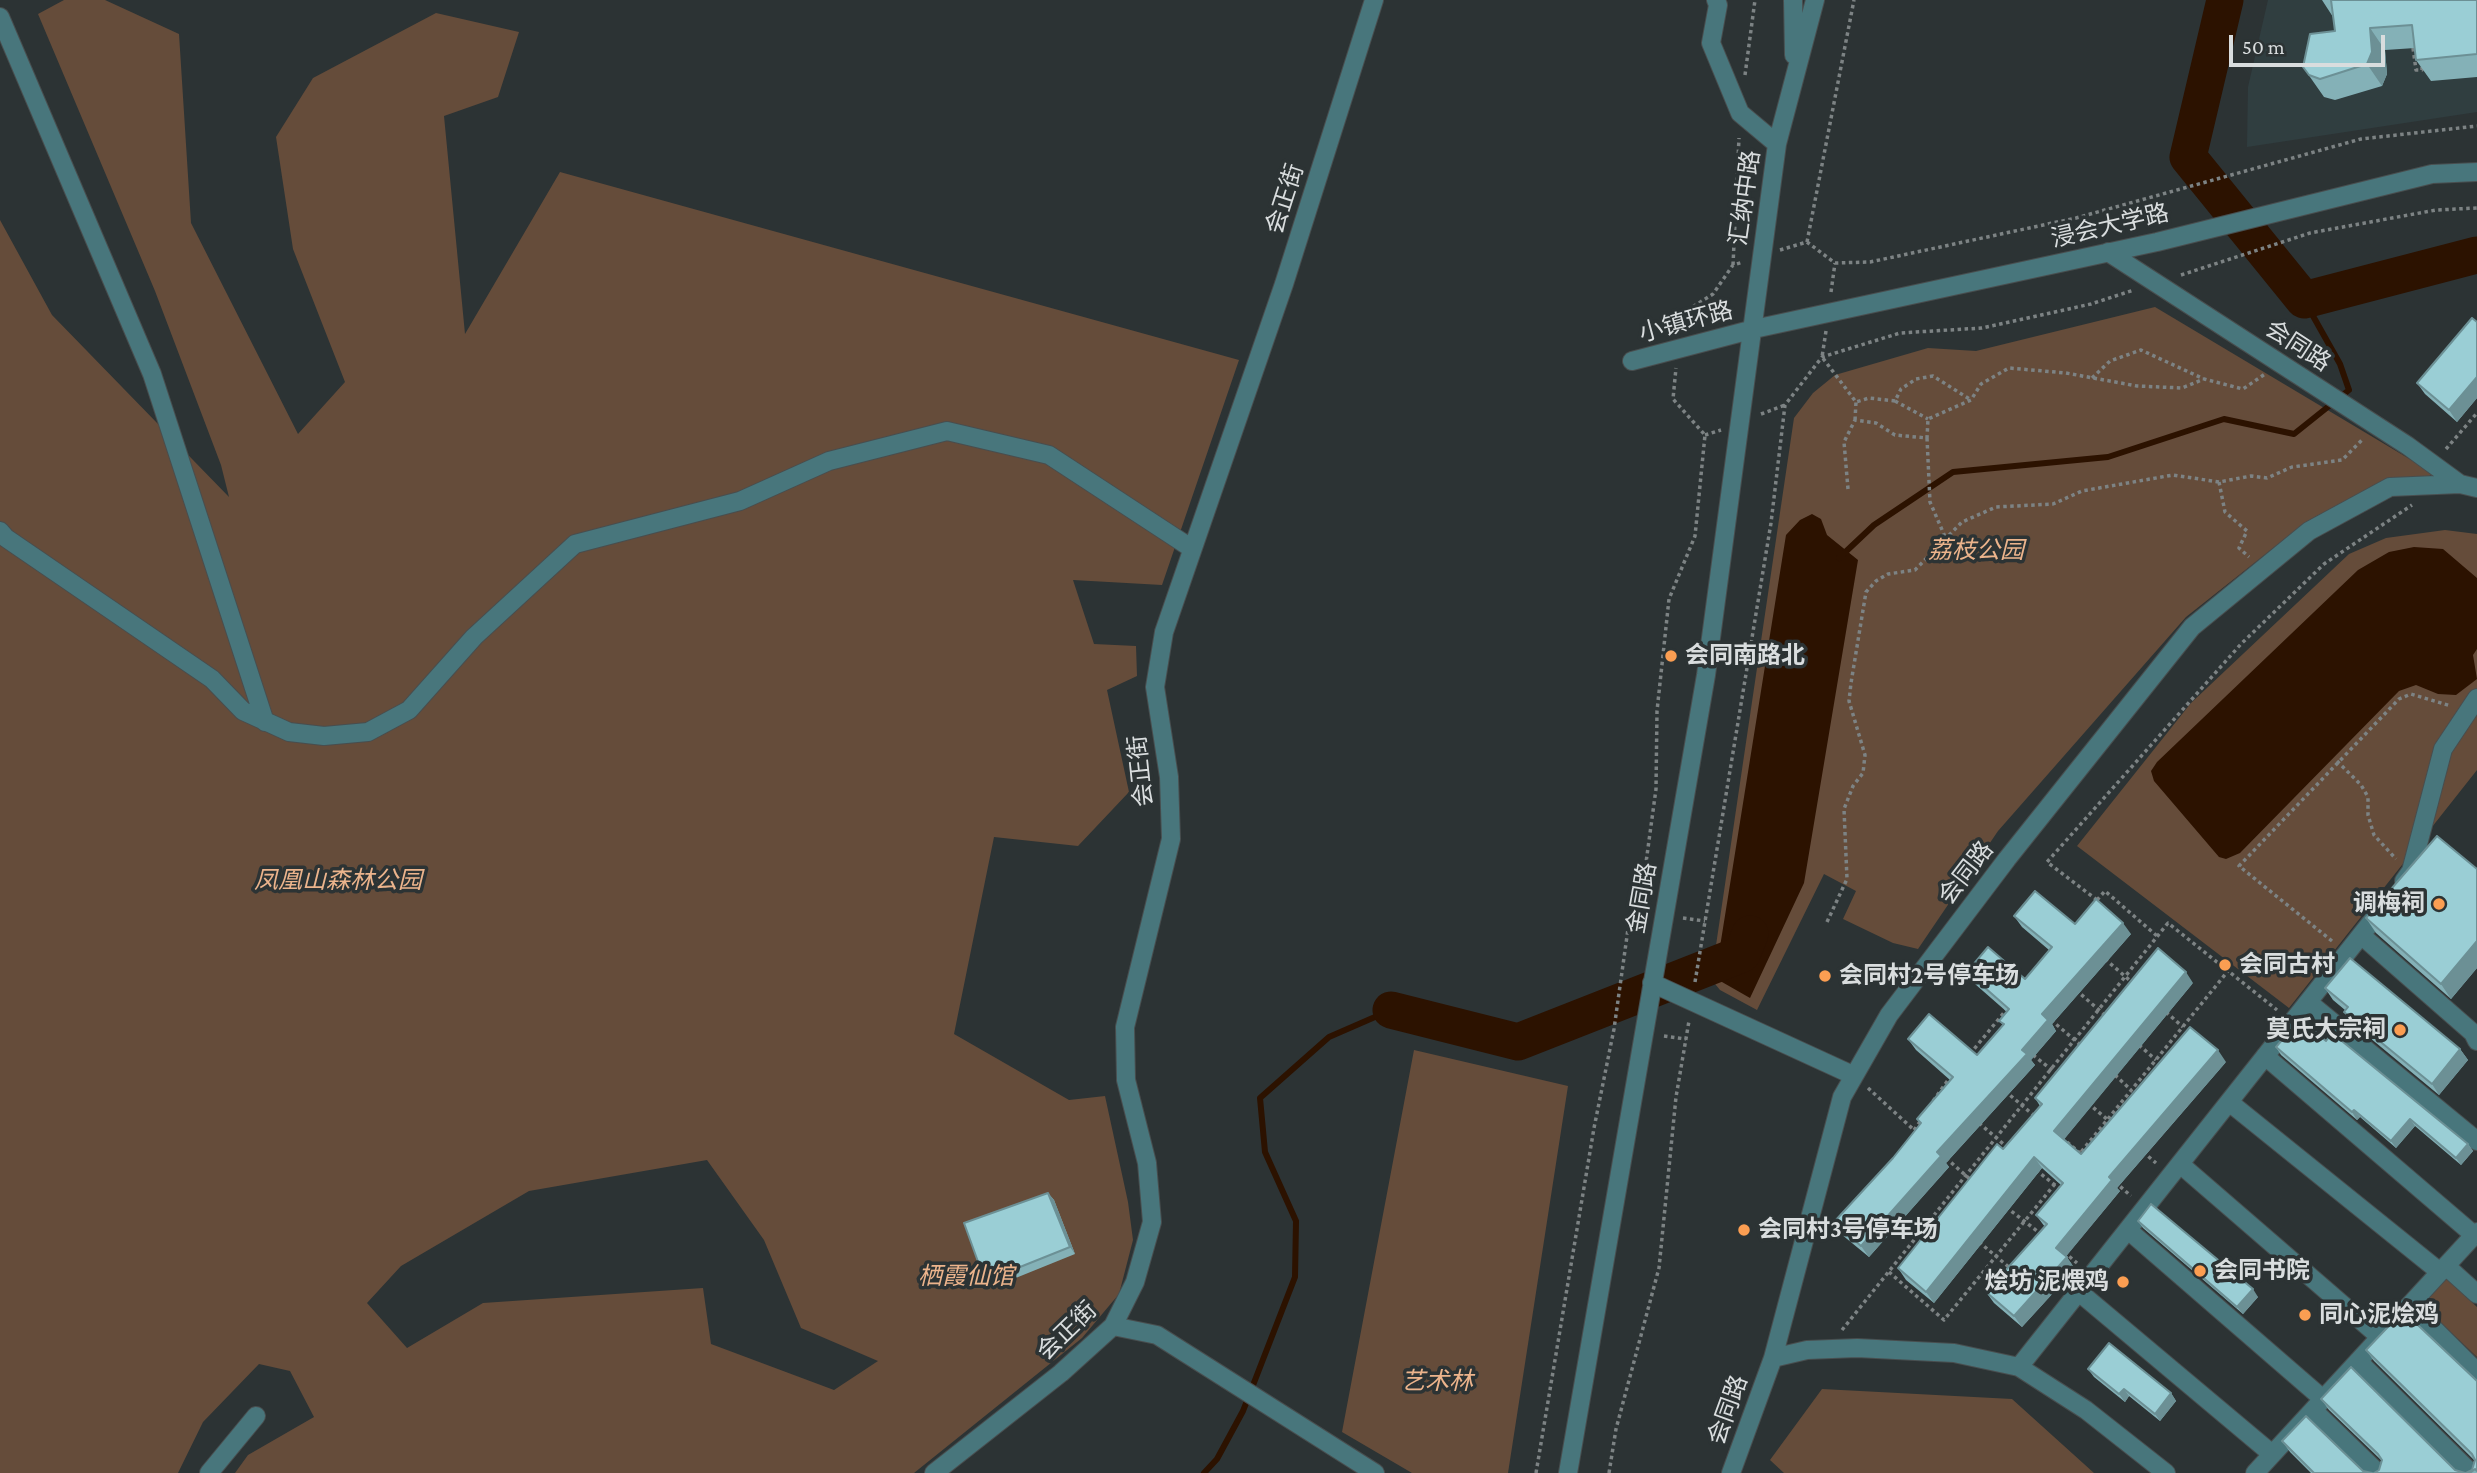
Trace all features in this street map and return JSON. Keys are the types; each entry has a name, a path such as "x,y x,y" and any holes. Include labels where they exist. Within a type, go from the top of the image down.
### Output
{"street":[{"name":"会正街","path":"934,1473 1061,1373 1113,1326 1135,1282 1152,1222 1147,1163 1126,1080 1125,1027 1171,839 1169,777 1155,687 1164,632 1284,284 1374,0"},
{"path":"1716,0 1718,5 1711,43 1716,55 1741,113 1777,144"},
{"name":"汇纳中路","path":"1793,0 1795,76"},
{"name":"汇纳中路","path":"1754,329 1777,144 1815,0"},
{"path":"0,17 152,374 265,722"},
{"name":"浸会大学路","path":"1754,329 2157,242 2432,174 2477,172"},
{"name":"会同路","path":"2108,252 2468,486"},
{"name":"小镇环路","path":"1632,361 1754,329"},
{"name":"金同路","path":"1568,1473 1706,676 1754,329"},
{"path":"0,531 6,538 212,679 243,711 289,732 324,736 368,732 409,710 474,637 575,544 740,501 829,461 947,431 1049,455 1191,548"},
{"name":"会同路","path":"1731,1473 1773,1358 1850,1074 1896,1005 2007,859 2192,627 2309,531 2390,487 2468,486"},
{"path":"2019,1367 2412,872 2443,749 2477,698"},
{"path":"2361,935 2473,1033 2477,1041"},
{"path":"1652,983 1850,1074"},
{"path":"2308,1002 2477,1141"},
{"path":"2255,1473 2476,1233 2265,1056"},
{"path":"2229,1102 2477,1294"},
{"path":"2176,1170 2380,1337"},
{"path":"2128,1230 2318,1405 2378,1473"},
{"path":"2079,1292 2272,1454"},
{"path":"2410,1305 2477,1372"},
{"path":"1113,1326 1157,1335 1375,1473"},
{"path":"1773,1358 1807,1350 1828,1349 1954,1353 2019,1367 2086,1410 2166,1473"},
{"path":"2358,1361 2470,1473"},
{"path":"209,1473 256,1416"}],"path":[{"path":"1807,242 1854,0"},
{"path":"2413,48 2416,70 2422,70 2421,52"},
{"path":"2023,231 2361,139 2477,126"},
{"path":"1699,957 1771,523 1785,405 1822,357 1900,333 1982,328 2091,304 2310,233 2436,210 2477,208"},
{"path":"2092,378 2110,361 2141,350 2204,379 2243,389 2280,364"},
{"path":"1822,357 1856,402 1856,420 1844,442 1848,489"},
{"path":"1928,419 1971,400 1981,384 2009,368 2137,386 2182,387 2204,379"},
{"path":"1895,401 1901,389 1916,379 1933,376 1971,400"},
{"path":"1856,402 1869,398 1895,401 1928,419"},
{"path":"2433,464 2477,413"},
{"path":"1928,419 1930,502 1946,539"},
{"path":"1856,420 1876,423 1895,435 1927,438"},
{"path":"1827,922 1847,879 1844,809 1853,786 1863,773 1865,755 1849,701 1866,593 1888,575 1914,570 1962,522 1996,507 2053,504 2082,491 2173,475 2219,482 2251,476 2267,478 2292,467 2342,460 2377,426"},
{"path":"2219,482 2225,512 2247,531 2239,548 2263,569"},
{"path":"2097,900 2048,862 2241,644 2324,564 2441,485"},
{"path":"2347,953 2239,866 2399,699 2411,694 2454,706"},
{"path":"2337,761 2361,785 2368,797 2368,815 2374,835 2385,850 2412,872"},
{"path":"2089,910 2105,891 2157,936"},
{"path":"1828,1349 2168,923 2293,1022"},
{"path":"2098,953 2134,985"},
{"path":"2072,1163 2228,971"},
{"path":"1536,1473 1594,1128 1614,1029 1620,980"},
{"path":"2072,986 2108,1018"},
{"path":"1966,1058 2011,1004"},
{"path":"2164,1010 2183,1027"},
{"path":"2047,1017 2084,1048"},
{"path":"1609,1473 1616,1429 1659,1268 1676,1097 1689,1023"},
{"path":"1995,1024 2004,1031"},
{"path":"2137,1043 2156,1060"},
{"path":"2032,1054 2060,1078"},
{"path":"1850,1074 1914,1130 1958,1068"},
{"path":"2112,1073 2131,1090"},
{"path":"1941,1089 1950,1097"},
{"path":"2003,1090 2041,1121"},
{"path":"2079,1094 2116,1128"},
{"path":"1978,1122 2015,1153"},
{"path":"2061,1137 2090,1161"},
{"path":"2134,1144 2176,1170"},
{"path":"1945,1158 1976,1183"},
{"path":"2035,1169 2063,1193"},
{"path":"1889,1272 1944,1320 2063,1174"},
{"path":"2108,1176 2145,1208"},
{"path":"2005,1206 2044,1236"},
{"path":"1940,1209 1949,1216"},
{"path":"1977,1240 2015,1272"},
{"path":"2054,1244 2092,1275"}],"shaded area":[{"path":"2268,0 2477,0 2477,112 2247,147 2248,87"},
{"path":"1812,514 1821,519 1827,535 1858,560 1804,883 1750,998 1715,978 1786,535 1800,520"},
{"path":"2414,547 2443,549 2477,578 2477,649 2473,655 2477,679 2456,695 2438,694 2416,685 2399,691 2240,853 2226,859 2219,857 2154,781 2151,771 2157,762 2358,570 2389,552"}],"green space":[{"path":"64,0 105,0 179,34 191,223 298,434 345,382 293,249 276,137 313,78 436,13 519,32 498,97 444,116 465,334 560,172 1239,360 1162,585 1073,580 1094,644 1136,646 1137,676 1107,690 1129,792 1078,846 994,837 954,1034 1069,1100 1105,1096 1128,1202 1133,1240 1119,1294 1082,1338 914,1473 235,1473 248,1455 314,1417 290,1371 259,1364 203,1422 178,1473 0,1473 0,220 52,315 229,497 221,465 155,291 38,14","holes":["707,1160 764,1240 801,1328 878,1361 834,1390 711,1344 703,1288 483,1303 407,1348 367,1303 401,1266 529,1191"]},
{"name":"荔枝公园","path":"2155,307 2433,473 2427,478 2385,480 2306,522 2186,617 1998,831 1918,949 1893,943 1843,919 1856,891 1824,874 1757,1010 1720,990 1711,979 1794,418 1813,393 1835,375 1928,348 1976,351"},
{"path":"2445,530 2477,534 2477,770 2289,1008 2077,846 2191,703 2349,554 2386,538"},
{"name":"艺术林","path":"1414,1050 1568,1086 1508,1473 1412,1473 1342,1432"},
{"path":"2446,1278 2477,1307 2477,1357 2421,1304"},
{"path":"1822,1389 2012,1399 2094,1473 1784,1473 1770,1460"}],"building":[{"path":"2331,0 2477,0 2477,54 2416,60 2412,25 2370,28 2372,52 2367,64 2320,79 2309,75 2303,67 2310,34 2335,31"},
{"path":"2472,318 2477,322 2477,377 2449,410 2417,383"},
{"name":"调梅祠","path":"2437,836 2477,869 2477,941 2441,984 2366,918"},
{"path":"2035,891 2075,924 2096,899 2123,923 2042,1014 2048,1020 2022,1050 2027,1054 1937,1152 1941,1156 1861,1246 1834,1222 1893,1158 1921,1123 1917,1119 1953,1077 1908,1039 1929,1014 1977,1055 2004,1024 1999,1021 2009,1009 1967,972 1988,947 2025,979 2052,947 2014,916"},
{"path":"2158,948 2186,972 2054,1131 2081,1154 2190,1027 2218,1050 2109,1177 2112,1180 2056,1248 2067,1257 2014,1316 1986,1292 2047,1224 2036,1215 2063,1183 2034,1157 1926,1292 1898,1268 1997,1144 2003,1149 2042,1104 2035,1098"},
{"name":"莫氏大宗祠","path":"2350,958 2460,1049 2432,1084 2344,1012 2348,1007 2325,988"},
{"path":"2300,1019 2326,1041 2332,1033 2468,1144 2456,1158 2410,1119 2391,1141 2354,1110 2352,1112 2276,1047"},
{"path":"1048,1193 1070,1247 985,1281 964,1223"},
{"path":"2151,1204 2253,1289 2237,1307 2138,1221"},
{"path":"2403,1311 2477,1381 2477,1471 2475,1469 2466,1473 2472,1470 2475,1460 2472,1454 2366,1350"},
{"path":"2109,1343 2171,1393 2155,1414 2124,1389 2119,1394 2088,1369"},
{"path":"2351,1367 2455,1470 2465,1473 2374,1473 2379,1470 2382,1460 2378,1454 2321,1399"},
{"path":"2306,1416 2363,1471 2372,1473 2314,1473 2282,1441"}],"waterway":[{"path":"2225,0 2188,157 2304,300 2477,255"},
{"path":"1839,558 1874,525 1953,472 2108,457 2224,419 2294,434 2349,390 2340,364 2304,300"},
{"path":"1391,1010 1518,1042 1742,954 1750,934"},
{"path":"1204,1473 1217,1459 1243,1411 1295,1277 1296,1221 1265,1152 1260,1098 1329,1037 1391,1010"}],"place":[{"name":"会同南路北","path":"1671,656"},
{"name":"调梅祠","path":"2439,904"},
{"name":"会同古村","path":"2225,965"},
{"name":"会同村2号停车场","path":"1825,976"},
{"name":"莫氏大宗祠","path":"2400,1030"},
{"name":"会同村3号停车场","path":"1744,1230"},
{"name":"会同书院","path":"2200,1271"},
{"name":"烩坊 泥煨鸡","path":"2123,1282"},
{"name":"同心泥烩鸡","path":"2305,1315"}],"park label":[{"name":"凤凰山森林公园","path":"338,881"},
{"name":"栖霞仙馆","path":"966,1277"}]}
